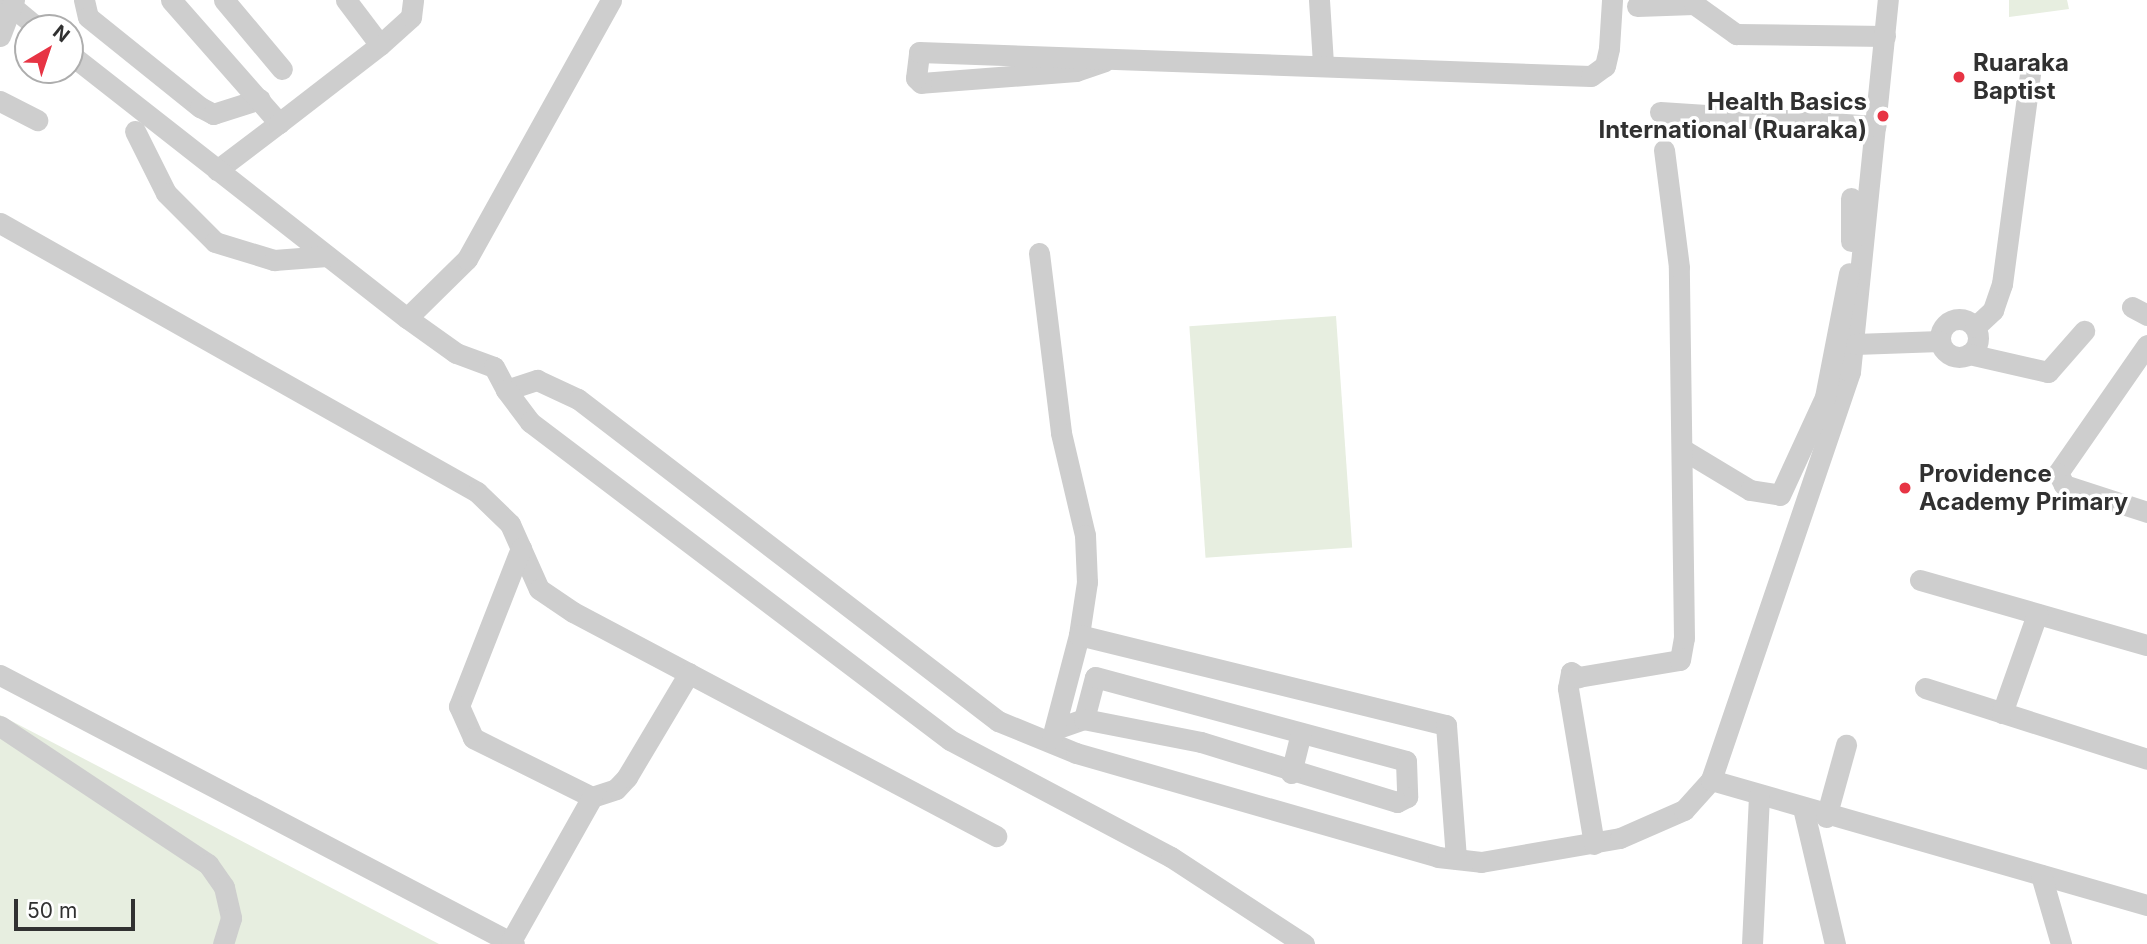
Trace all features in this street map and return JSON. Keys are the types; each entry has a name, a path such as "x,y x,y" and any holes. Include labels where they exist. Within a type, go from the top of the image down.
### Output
{"street":[{"path":"85,0 88,17 213,114 260,99"},
{"path":"171,0 279,123"},
{"path":"224,0 282,69"},
{"path":"346,0 380,45"},
{"path":"217,170 380,45 411,17 413,0"},
{"path":"407,318 467,260 611,0"},
{"path":"1319,0 1323,64"},
{"path":"1105,61 1076,71 921,83 916,78 919,52 1105,61 1323,64 1376,72 1591,76 1605,66 1612,0"},
{"path":"506,390 537,380 578,399 954,690 998,721 1456,859 1521,859 1594,844 1684,810 1711,780 1794,552 1855,345 1888,0"},
{"path":"0,36 9,1 23,14"},
{"path":"1637,6 1694,4 1736,34 1885,36"},
{"path":"84,65 407,318 456,353 494,367 506,390 530,422 950,740 1171,857 1304,944"},
{"path":"1975,327 1993,310 2002,284 2031,68"},
{"path":"0,101 37,120"},
{"path":"1660,111 1876,126"},
{"path":"135,131 166,193 215,242 274,260 327,256"},
{"path":"1594,844 1568,688 1571,671 1578,677 1680,660 1682,449 1679,267 1664,150"},
{"path":"1682,449 1750,490 1780,495 1789,483 1839,348 1851,198"},
{"path":"2,226 464,483 500,511 521,548 539,589 689,673 996,836"},
{"path":"1039,253 1061,433 1085,535 1087,582 1079,635 1053,736"},
{"path":"1940,341 1948,321 1963,319 1975,327 1978,342 1969,354"},
{"path":"1940,341 1948,353 1969,354 2048,372 2084,331"},
{"path":"1855,345 1940,341"},
{"path":"2147,345 2058,473 2064,485 2147,512"},
{"path":"521,548 459,706 462,724 473,738 561,787 592,796 616,789 627,777 689,673"},
{"path":"1920,580 2147,645"},
{"path":"2002,713 2037,614"},
{"path":"1079,635 1446,725 1456,859"},
{"path":"0,675 512,943 592,796"},
{"path":"1053,736 1083,719 1201,742 1291,773 1397,802 1406,797 1406,761 1095,677 1083,719"},
{"path":"1925,688 2147,759"},
{"path":"1201,742 1210,707"},
{"path":"0,726 208,864 224,887 232,918 223,944"},
{"path":"1291,773 1301,733"},
{"path":"1826,817 1846,745"},
{"path":"1711,780 1804,812 2147,905"},
{"path":"1752,944 1759,796"},
{"path":"1804,812 1835,944"},
{"path":"2041,875 2054,942"}],"shaded area":[{"path":"2009,0 2067,0 2069,9 2009,17"},
{"path":"1336,316 1352,547 1206,558 1189,326"},
{"path":"0,715 439,944 0,944"}],"place":[{"name":"Ruaraka Baptist","path":"1959,77"},
{"name":"Health Basics International (Ruaraka)","path":"1883,116"},
{"name":"Providence Academy Primary","path":"1905,488"}]}
